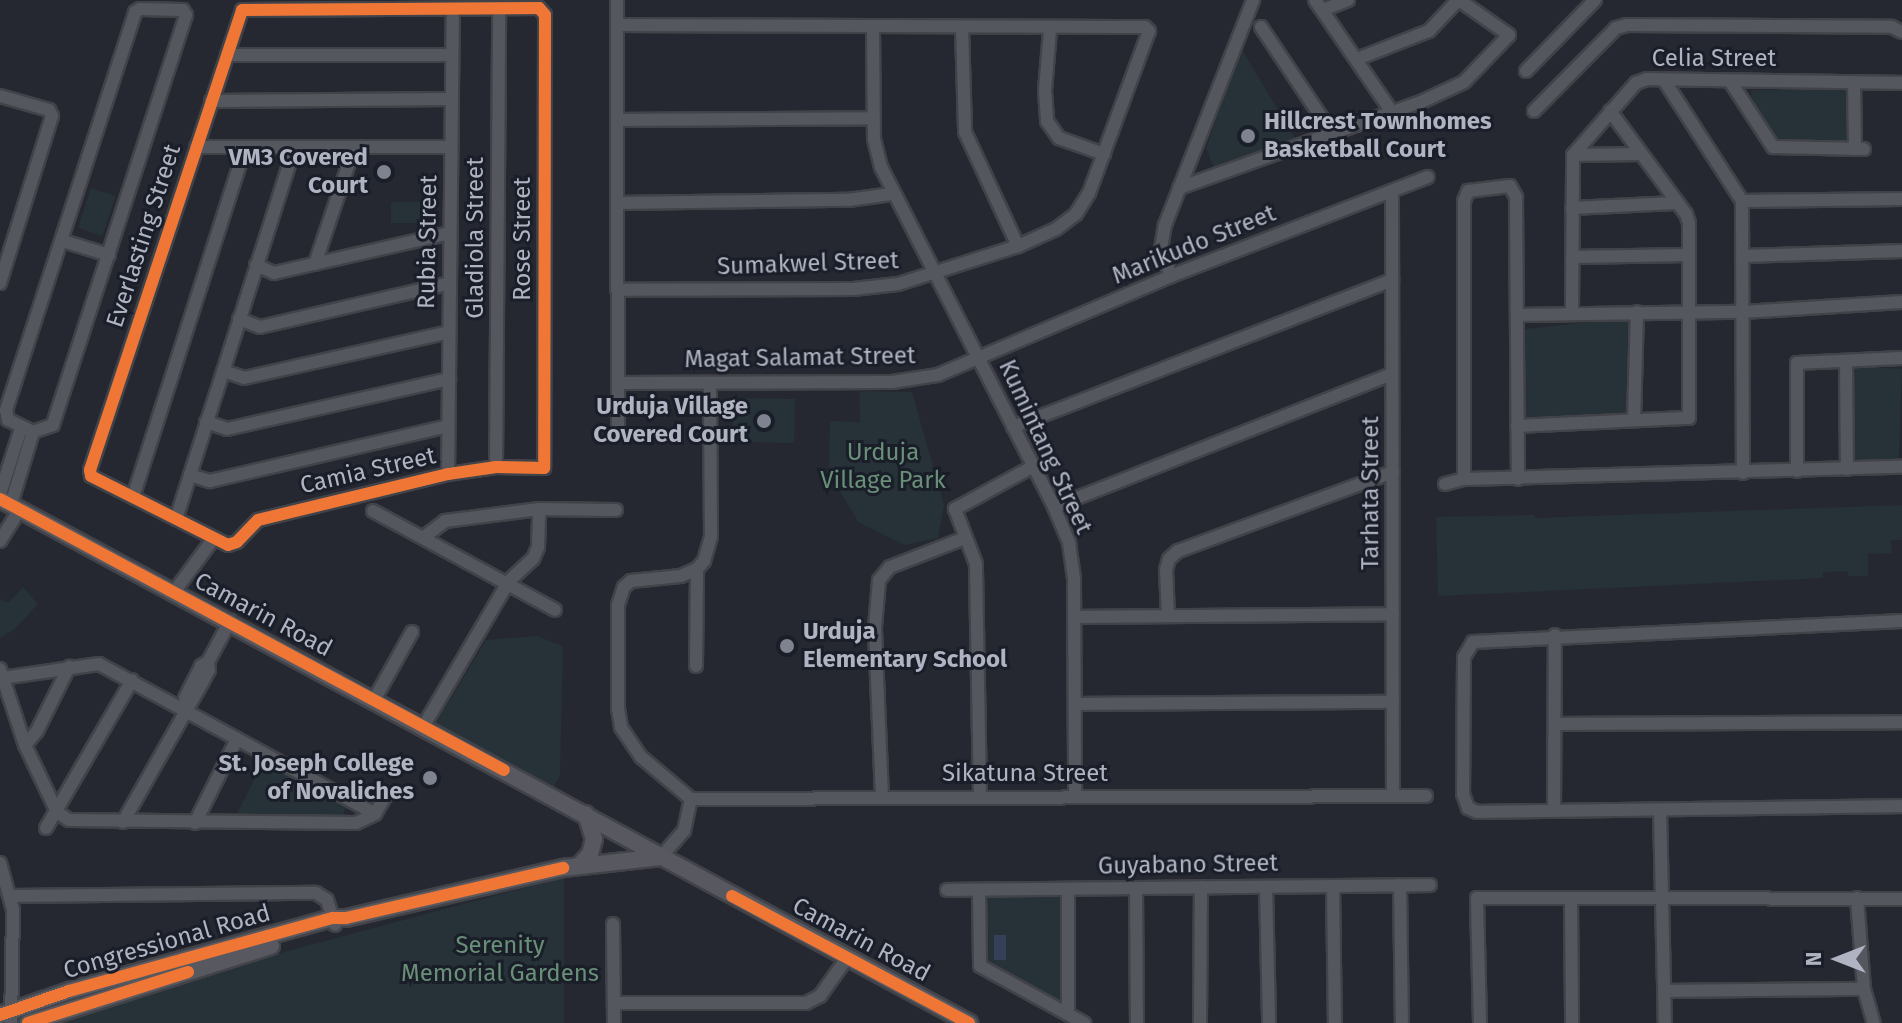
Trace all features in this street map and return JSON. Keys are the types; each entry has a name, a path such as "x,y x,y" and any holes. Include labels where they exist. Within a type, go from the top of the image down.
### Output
{"main road":[{"name":"Camarin Road","path":"8,502 969,1023"},
{"path":"586,865 602,845 594,818"},
{"name":"Congressional Road","path":"7,1016 69,991 338,921 586,865 661,857"},
{"name":"Congressional Road","path":"28,1023 338,921"}],"street":[{"path":"617,0 618,427"},
{"path":"1171,276 1162,239 1253,0"},
{"path":"1348,0 1319,5 1392,112"},
{"path":"1179,188 1392,112 1464,82 1509,35 1459,0 1429,31 1357,59"},
{"path":"1526,71 1595,0"},
{"path":"453,9 499,8"},
{"name":"Rose Street","path":"499,8 543,10 544,468"},
{"name":"Gladiola Street","path":"496,467 499,8"},
{"name":"Everlasting Street","path":"133,497 91,476 90,470 242,10 453,9"},
{"name":"Rubia Street","path":"448,474 453,9"},
{"name":"Everlasting Street","path":"183,10 186,15 109,255 53,425 27,430 8,420 6,410 135,12 183,10"},
{"path":"617,25 1050,30 1045,91 1047,121 1059,138 1104,154"},
{"path":"1534,111 1616,28 1627,25 1892,27 1902,32"},
{"name":"Kumintang Street","path":"873,27 876,153 892,194 937,275 1054,507 1069,543 1075,617 1075,796"},
{"name":"Sumakwel Street","path":"618,290 853,289 898,284 937,275 1056,229 1076,214 1089,193 1149,31 1145,27 1050,30"},
{"path":"1261,27 1332,133"},
{"path":"962,28 965,132 1018,246"},
{"path":"227,55 452,55"},
{"path":"1664,80 1742,201 1743,473"},
{"name":"Celia Street","path":"1573,155 1640,81 1902,83"},
{"path":"1730,81 1773,147 1859,149 1854,83"},
{"path":"0,96 49,110 52,116 0,283"},
{"path":"211,101 452,99"},
{"path":"1517,426 1689,418 1689,223 1686,214 1610,111"},
{"path":"618,120 873,118"},
{"path":"196,147 451,147"},
{"path":"172,591 214,538 133,497 245,148"},
{"path":"315,264 354,148"},
{"path":"176,519 294,149"},
{"path":"1572,312 1573,155 1641,154"},
{"name":"Marikudo Street","path":"978,356 1171,276 1428,177"},
{"path":"1464,479 1464,201 1468,191 1510,186 1515,190 1518,479"},
{"name":"Tarhata Street","path":"1392,191 1393,796"},
{"path":"619,203 848,200 892,194"},
{"path":"1742,201 1902,199"},
{"path":"1572,208 1675,203"},
{"path":"256,265 274,273 450,233"},
{"path":"63,241 109,255"},
{"path":"1743,256 1902,251"},
{"path":"1572,257 1687,255"},
{"path":"1013,427 1392,280"},
{"path":"239,319 260,327 450,283"},
{"path":"1517,315 1743,312 1902,302"},
{"path":"1634,419 1637,312"},
{"path":"223,371 244,378 449,332"},
{"name":"Magat Salamat Street","path":"618,383 908,381 950,371 978,356"},
{"path":"1797,471 1797,363 1902,358"},
{"path":"1846,361 1847,469"},
{"path":"1054,507 1392,374"},
{"path":"206,422 227,429 449,379"},
{"path":"661,857 684,831 691,799 641,757 621,727 618,709 618,605 624,587 631,581 681,576 697,569 704,561 711,536 710,383"},
{"path":"190,475 210,481 448,426"},
{"path":"0,541 27,430"},
{"name":"Camia Street","path":"214,538 233,544 258,520 448,474 496,467 544,468"},
{"path":"980,797 976,564 955,514 957,505 1032,467"},
{"path":"1445,484 1464,479 1902,467"},
{"path":"1168,615 1166,570 1169,559 1178,551 1393,472"},
{"path":"424,537 445,521 539,509 616,510"},
{"path":"423,727 509,581 533,559 538,547 539,509"},
{"path":"373,511 509,581 555,610"},
{"path":"882,797 875,627 879,580 890,567 965,538"},
{"path":"696,666 697,569"},
{"path":"1075,617 1393,614"},
{"path":"123,822 184,709 190,706 209,670 208,662 230,621"},
{"path":"1902,621 1479,640 1469,644 1464,657 1463,779 1465,804 1477,812 1902,806"},
{"path":"374,700 412,632"},
{"path":"1554,811 1555,635"},
{"path":"375,814 99,664 1,674 25,745 57,812 69,820 356,823 375,814 387,793"},
{"path":"25,745 37,731 69,667"},
{"path":"46,828 132,680"},
{"path":"1075,704 1393,702"},
{"path":"1555,724 1902,722"},
{"path":"195,823 237,739"},
{"name":"Sikatuna Street","path":"691,799 1426,796"},
{"path":"1660,810 1665,1023"},
{"path":"0,863 11,896 6,912 7,1016"},
{"path":"1400,885 1402,1023"},
{"name":"Guyabano Street","path":"947,890 1430,885"},
{"path":"1333,886 1335,1023"},
{"path":"1200,1023 1201,887"},
{"path":"1266,887 1269,1023"},
{"path":"1136,888 1137,1023"},
{"path":"1068,889 1068,1014"},
{"path":"979,890 980,966 1084,1023"},
{"path":"11,896 316,893 325,896 338,921"},
{"path":"1480,1023 1477,898 1902,899"},
{"path":"1857,898 1864,989 1874,1023"},
{"path":"1571,899 1572,1023"},
{"path":"613,924 614,1023"},
{"path":"614,1003 806,1003 827,989 847,958"},
{"path":"1665,991 1864,989"}],"green space":[{"path":"1241,48 1298,143 1216,172 1206,148"},
{"path":"1751,90 1846,90 1847,145 1782,146 1753,105"},
{"path":"91,188 116,196 103,236 78,228"},
{"path":"391,202 432,202 432,223 391,223"},
{"path":"1632,317 1627,422 1516,429 1518,330"},
{"path":"1852,367 1902,369 1898,469 1849,467"},
{"name":"Urduja Village Park","path":"859,391 912,392 944,505 938,538 905,545 858,522 829,472 830,421 860,422"},
{"name":"Urduja Village Covered Court","path":"733,398 795,399 794,443 732,442"},
{"path":"1902,505 1902,540 1891,540 1892,553 1868,554 1868,576 1848,576 1848,571 1823,572 1823,578 1438,596 1436,517 1534,515 1535,518"},
{"path":"23,587 38,604 16,628 0,638 0,599 8,603"},
{"path":"537,636 563,646 560,776 550,792 432,729 486,640"},
{"path":"264,761 346,805 343,817 235,817"},
{"name":"Serenity Memorial Gardens","path":"564,877 564,1023 63,1023 63,1018 191,977"},
{"path":"983,896 1062,896 1063,1002 983,964"}],"water":[{"path":"994,935 1006,935 1006,960 994,960"}],"cycle path":[{"path":"539,8 545,15 544,468 496,467 448,474 258,520 237,542 228,545 91,476 90,470 242,10 539,8"},
{"path":"0,499 504,770"},
{"path":"0,1015 69,991 333,918 346,918 563,868"},
{"path":"732,896 969,1023"},
{"path":"28,1023 188,972"}],"place":[{"name":"Hillcrest Townhomes Basketball Court","path":"1248,136"},
{"name":"VM3 Covered Court","path":"384,172"},
{"name":"Urduja Village Covered Court","path":"764,421"},
{"name":"Urduja Elementary School","path":"787,646"},
{"name":"St. Joseph College of Novaliches","path":"430,778"}]}
